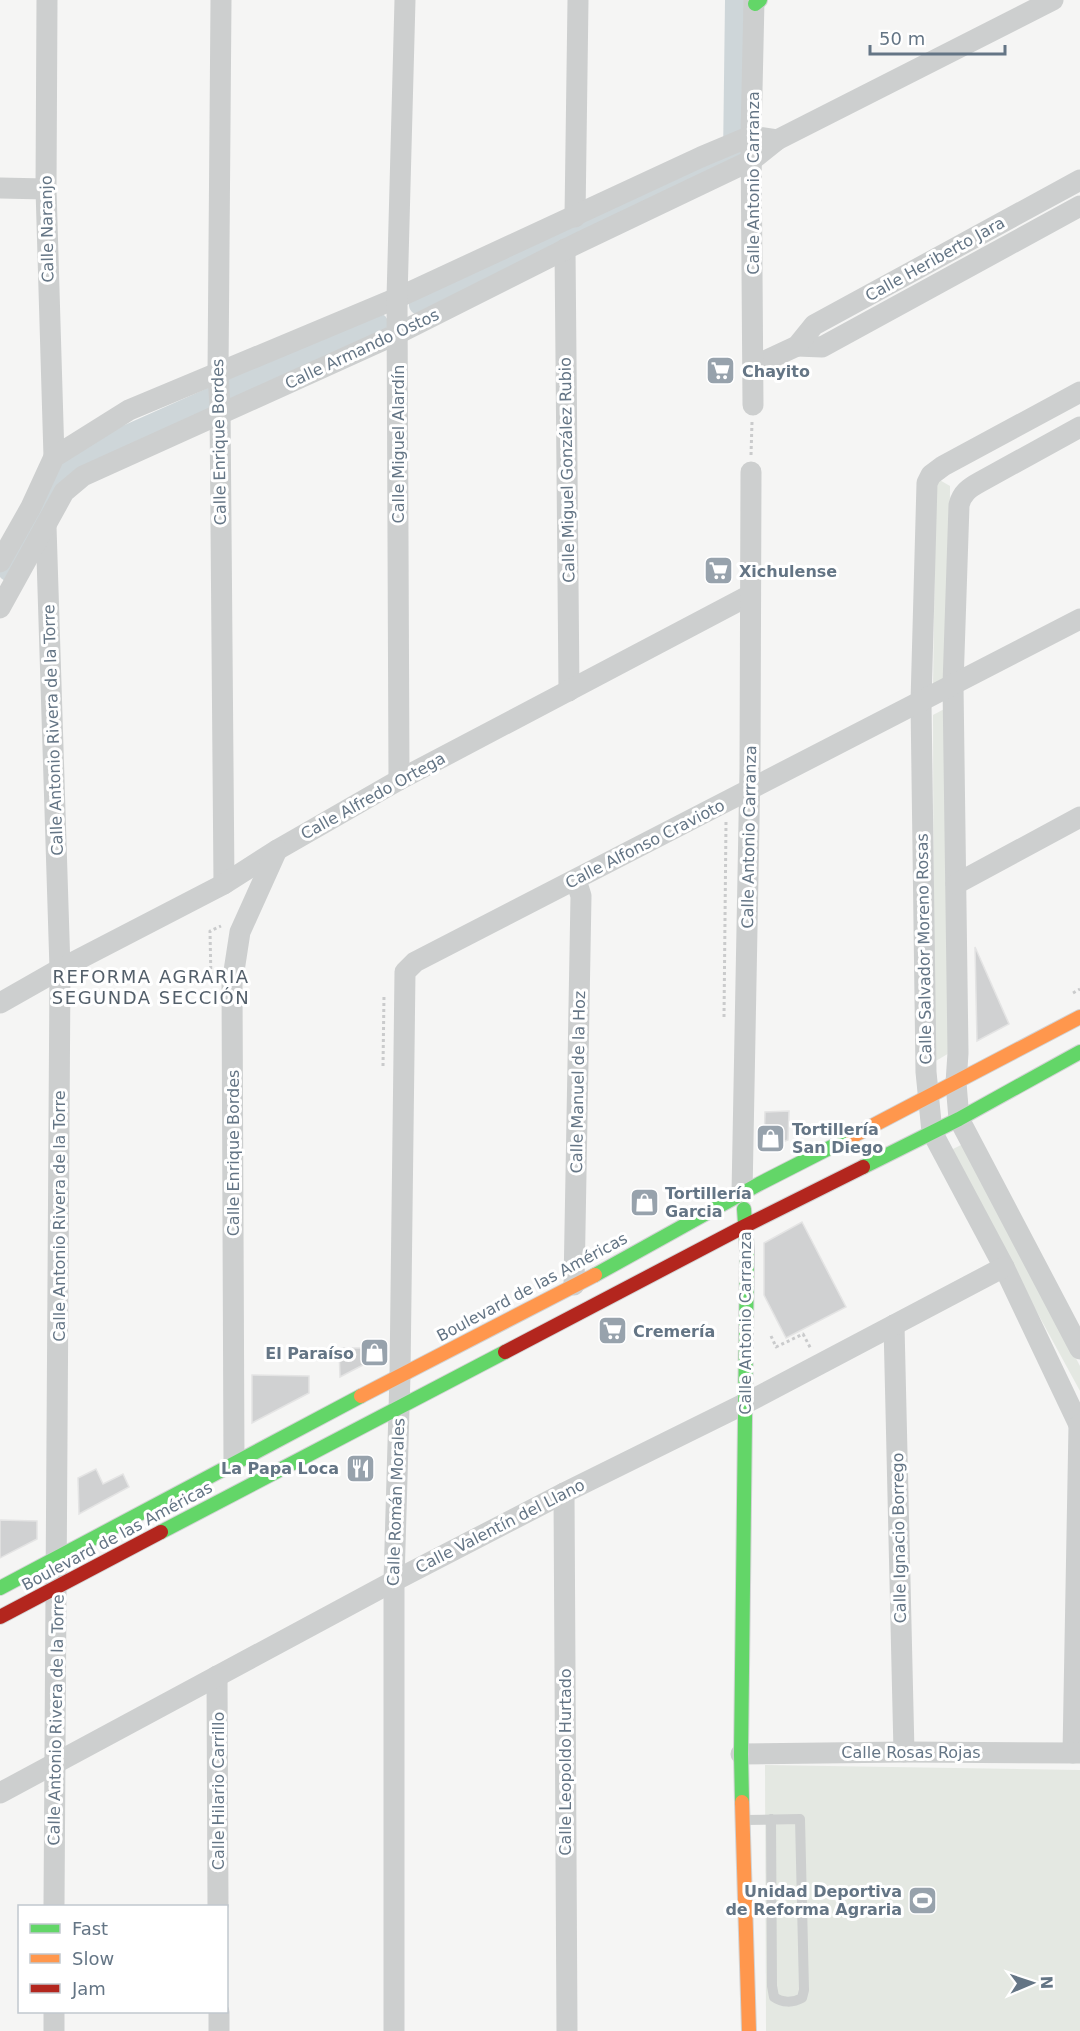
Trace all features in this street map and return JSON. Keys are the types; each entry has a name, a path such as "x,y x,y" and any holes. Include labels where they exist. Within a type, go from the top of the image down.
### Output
{"main road":[{"name":"Boulevard de las Américas","path":"0,1588 1080,1017"},
{"name":"Boulevard de las Américas","path":"0,1617 745,1226 960,1119 1080,1052"},
{"name":"Calle Antonio Carranza","path":"742,1194 745,1226 746,1403 741,1820 749,2031"}],"street":[{"name":"Calle Naranjo","path":"47,0 46,189 54,457"},
{"name":"Calle Enrique Bordes","path":"220,0 218,373 224,884"},
{"name":"Calle Miguel Alardín","path":"399,780 397,298 405,0"},
{"path":"576,217 578,0"},
{"name":"Calle Armando Ostos","path":"0,608 64,492 83,476 397,334 565,249 752,160 777,140 1053,0"},
{"name":"Calle Antonio Carranza","path":"753,405 751,136 756,1"},
{"path":"751,136 777,140"},
{"name":"Calle Armando Ostos","path":"54,457 129,410 397,298 751,136"},
{"name":"Calle Heriberto Jara","path":"754,366 796,346 814,325 1080,180"},
{"path":"0,188 46,189"},
{"name":"Calle Heriberto Jara","path":"796,346 822,348 1080,206"},
{"name":"Calle Miguel González Rubio","path":"565,249 569,691"},
{"name":"Calle Salvador Moreno Rosas","path":"1079,1426 1004,1267 932,1132 928,1098 921,702 927,483 931,475 1080,392"},
{"name":"Calle Salvador Moreno Rosas","path":"1080,427 980,482 961,496 953,685 956,1083 960,1119 1080,1348"},
{"path":"963,456 980,482"},
{"path":"0,562 31,507 54,457"},
{"name":"Calle Antonio Carranza","path":"742,1194 750,790 751,472"},
{"name":"Calle Antonio Rivera de la Torre","path":"46,526 60,969 54,1905"},
{"name":"Calle Alfredo Ortega","path":"0,1003 60,969 224,884 277,850 399,780 750,595"},
{"name":"Calle Alfonso Cravioto","path":"405,972 415,962 1080,619"},
{"path":"956,884 1080,817"},
{"name":"Calle Enrique Bordes","path":"234,1464 232,984 240,932 277,850"},
{"name":"Calle Manuel de la Hoz","path":"574,1285 581,896 576,880"},
{"name":"Calle Román Morales","path":"394,2031 394,1581 400,1375 405,972"},
{"name":"Calle Valentín del Llano","path":"0,1793 394,1581 564,1493 746,1403 1004,1267"},
{"name":"Calle Ignacio Borrego","path":"894,1325 904,1752"},
{"path":"1076,1753 1079,1426"},
{"name":"Calle Leopoldo Hurtado","path":"564,1493 567,2031"},
{"name":"Calle Hilario Carrillo","path":"217,1676 219,1905"},
{"name":"Calle Rosas Rojas","path":"741,1754 1076,1753"},
{"path":"54,2013 54,2031"},
{"path":"219,2013 219,2031"}],"lane":[{"path":"741,1820 771,1819 800,1819 804,1990 802,1998 797,2001 780,2001 774,1997 772,1986 771,1819"}],"path":[{"path":"751,472 753,405"},
{"path":"724,1026 726,802"},
{"path":"383,1068 384,988"},
{"path":"768,1330 776,1347 803,1334 808,1343"}],"shaded area":[{"path":"936,478 950,486 949,682 933,689"},
{"path":"950,706 951,1052 934,1062 933,715"},
{"path":"963,1144 1080,1366 1080,1391 949,1151"},
{"name":"Unidad Deportiva de Reforma Agraria","path":"765,1765 1080,1770 1080,2031 766,2031"}],"building":[{"path":"975,947 1009,1024 977,1041"},
{"path":"789,1111 788,1140 777,1144 764,1143 765,1112"},
{"path":"802,1222 846,1307 786,1338 764,1295 764,1243"},
{"path":"339,1348 388,1348 388,1352 340,1377"},
{"path":"252,1375 309,1376 309,1393 252,1423"},
{"path":"96,1469 103,1484 123,1474 129,1487 79,1514 78,1478"},
{"path":"0,1520 37,1521 37,1539 0,1558"}],"waterway":[{"path":"419,305 733,158 735,1"},
{"path":"8,571 56,484 71,468 100,447 378,323"}],"traffic: fast":[{"path":"755,4 760,0"},
{"path":"863,1167 959,1119 1080,1052"},
{"path":"595,1275 759,1184 853,1136"},
{"path":"742,1802 747,1251 744,1209"},
{"path":"161,1532 505,1352"},
{"path":"0,1588 361,1396"}],"traffic: slow":[{"path":"853,1136 1080,1017"},
{"path":"361,1396 595,1275"},
{"path":"742,1802 749,2031"}],"traffic: jam":[{"path":"505,1352 863,1167"},
{"path":"0,1617 161,1532"}],"place":[{"name":"Chayito","path":"721,371"},
{"name":"Xichulense","path":"718,571"},
{"name":"Tortillería San Diego","path":"771,1138"},
{"name":"Tortillería Garcia","path":"644,1202"},
{"name":"Cremería","path":"612,1331"},
{"name":"El Paraíso","path":"375,1353"},
{"name":"La Papa Loca","path":"360,1468"},
{"name":"Unidad Deportiva de Reforma Agraria","path":"923,1900"}],"district":[{"name":"REFORMA AGRARIA SEGUNDA SECCIÓN","path":"151,986"}]}
